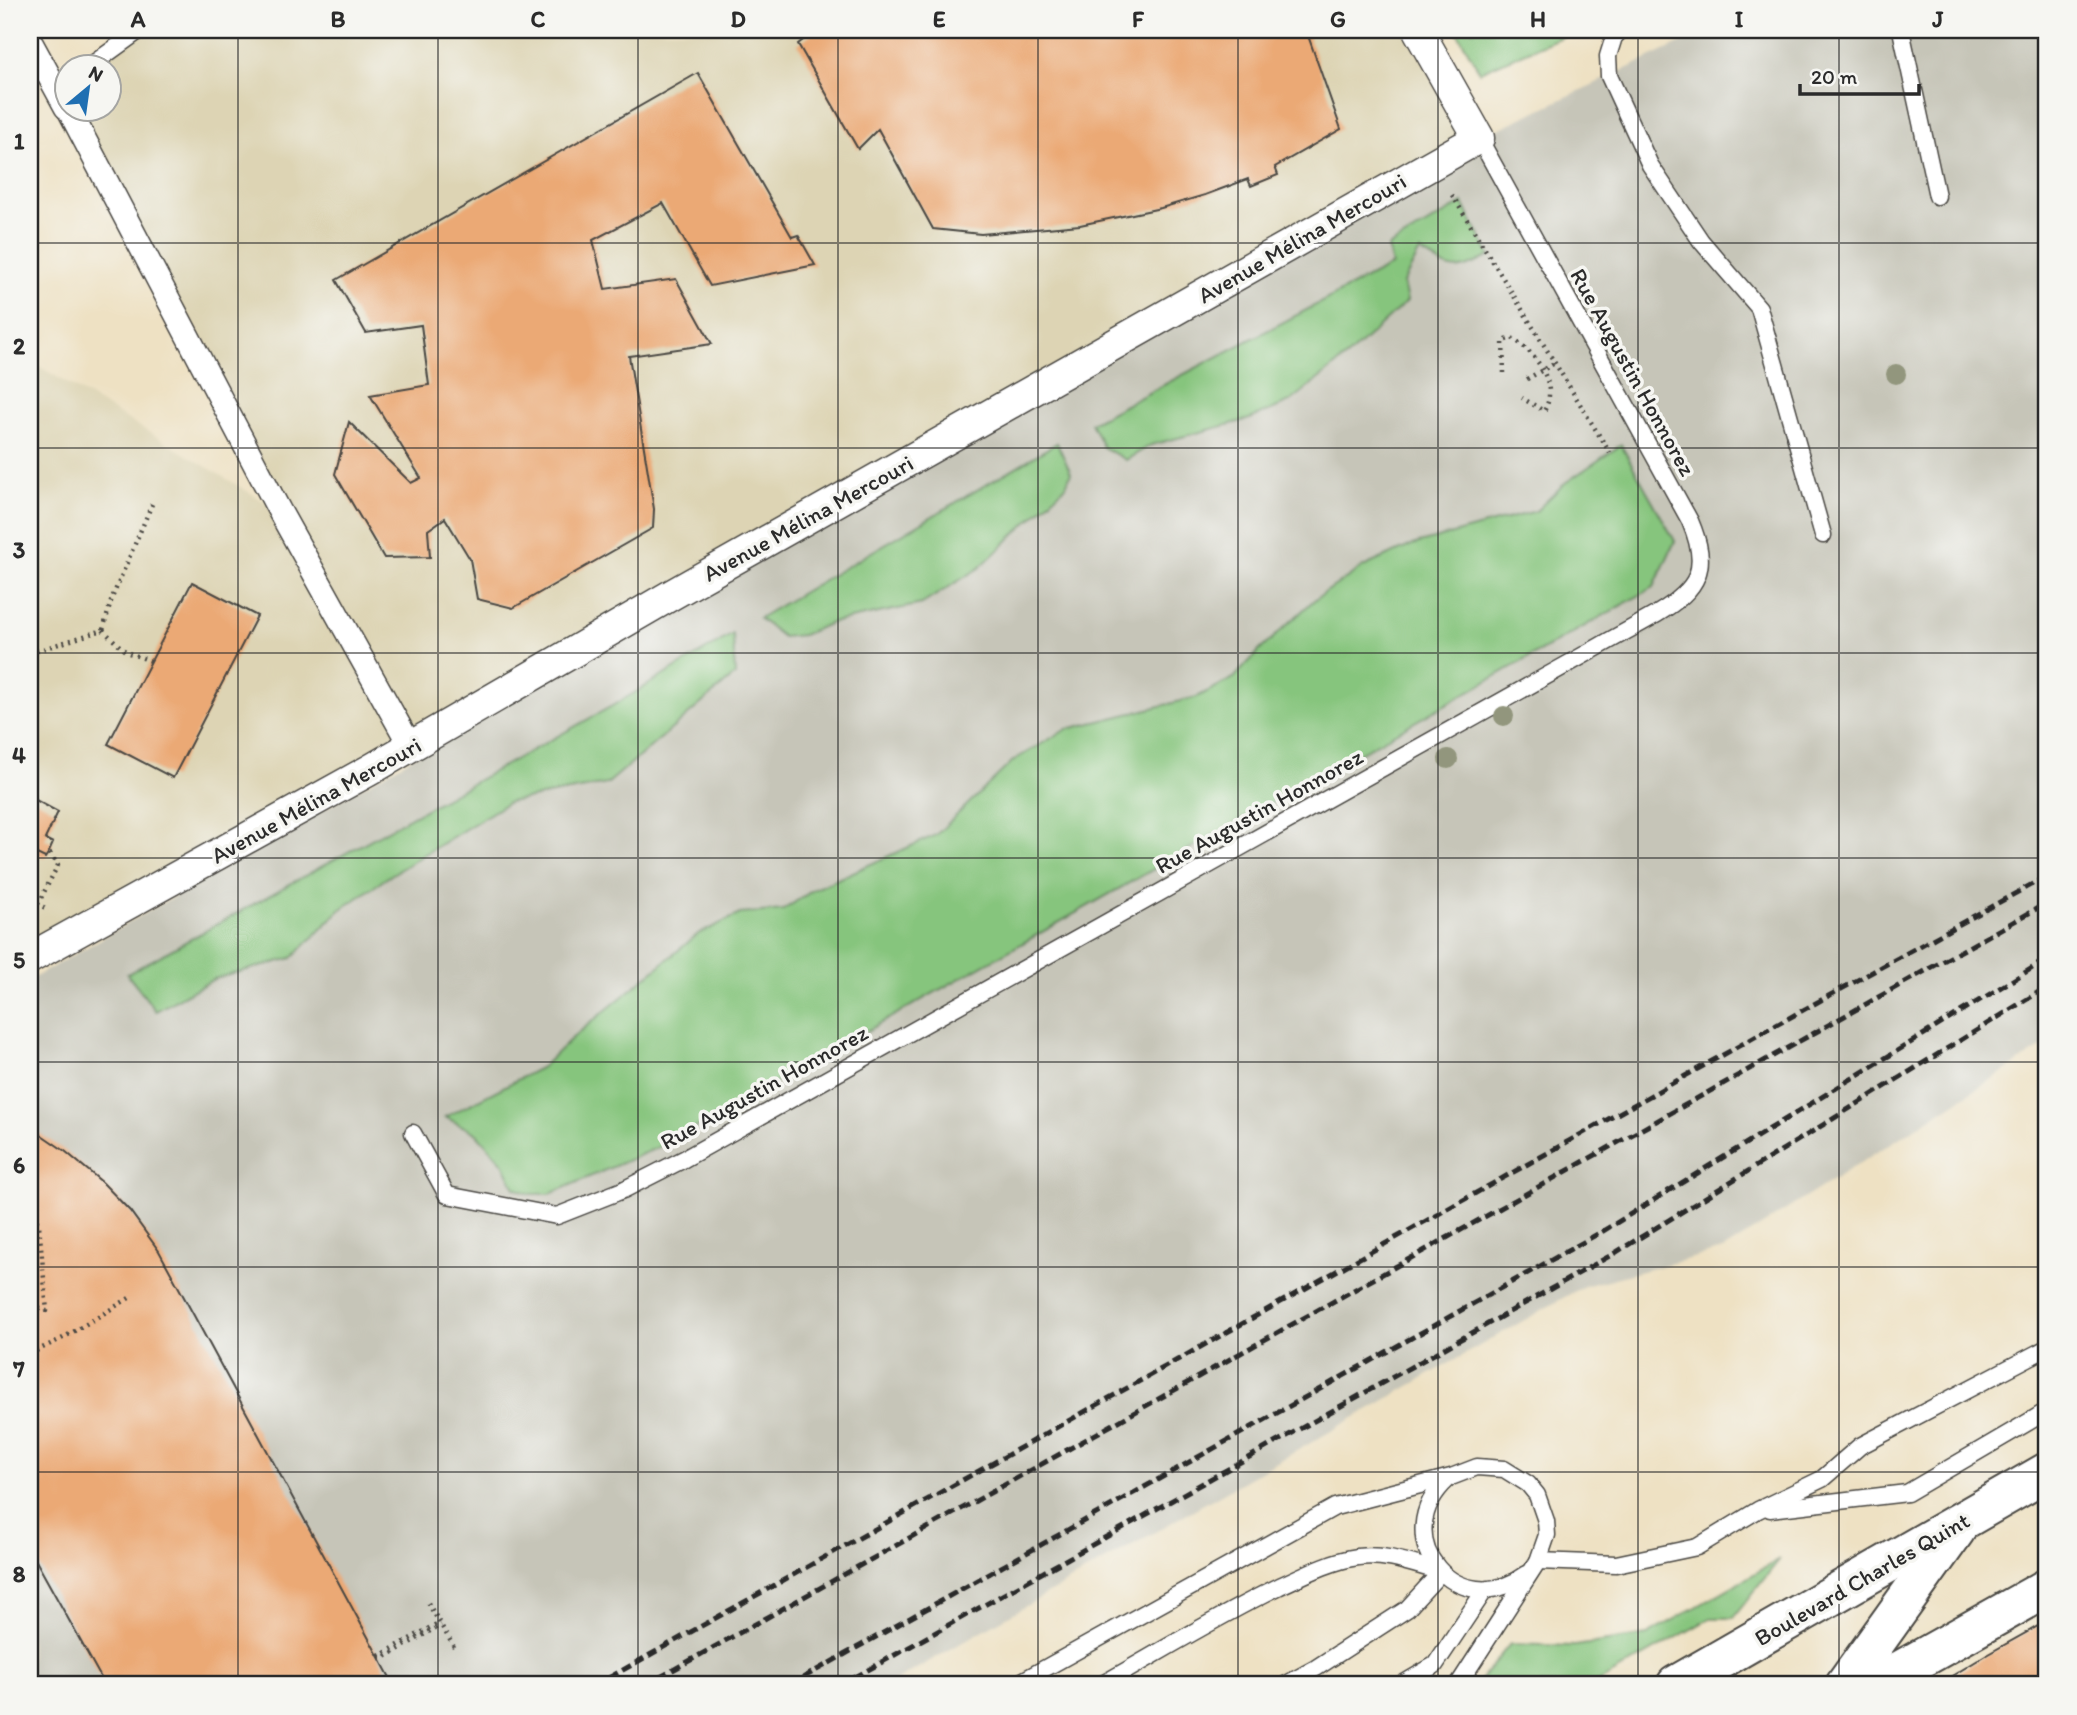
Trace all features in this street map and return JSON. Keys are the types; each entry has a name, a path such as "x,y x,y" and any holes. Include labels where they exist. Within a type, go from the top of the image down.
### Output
{"main road":[{"name":"Boulevard Charles Quint","path":"1676,1685 2047,1472"},
{"path":"1844,1685 1964,1519"},
{"path":"1874,1685 2047,1588"}],"street":[{"path":"1418,30 1479,138"},
{"path":"30,41 52,76"},
{"path":"78,122 279,510 411,747"},
{"name":"Avenue Mélina Mercouri","path":"30,958 411,747 688,586 1479,138"}],"lane":[{"path":"110,52 141,30"},
{"path":"1621,30 1614,37 1608,57 1609,76 1650,165 1702,241 1759,308 1823,535"},
{"path":"1901,30 1937,196"},
{"name":"Rue Augustin Honnorez","path":"413,1133 447,1195 556,1216 623,1189 684,1159 1683,597 1698,574 1700,560 1690,521 1479,138"},
{"path":"1538,1561 1616,1564 1697,1548 1758,1510 1822,1479 1860,1446 2047,1348"},
{"path":"1758,1510 1907,1493 2047,1411"},
{"path":"1015,1685 1335,1507 1477,1467 1504,1469 1528,1484 1543,1507 1547,1535 1538,1561 1458,1685"},
{"path":"1441,1573 1430,1558 1424,1541 1423,1522 1428,1504 1437,1489 1451,1476"},
{"path":"1101,1685 1247,1602 1316,1569 1359,1557 1403,1561 1441,1573 1469,1588 1485,1590 1515,1583 1538,1561"},
{"path":"1285,1685 1407,1609 1441,1573"},
{"path":"1401,1685 1435,1665 1485,1590"}],"path":[{"path":"1433,164 1610,453"},
{"path":"1504,373 1503,341 1513,338 1527,346 1551,388 1550,401 1544,411 1521,398"},
{"path":"1527,379 1555,363"},
{"path":"103,630 112,598 152,504"},
{"path":"30,653 103,630"},
{"path":"103,630 126,652 151,661"},
{"path":"38,904 58,865 48,852"},
{"path":"30,901 51,911"},
{"path":"30,1209 39,1224 47,1311 30,1305"},
{"path":"30,1354 63,1338 131,1297"},
{"path":"428,1603 454,1647"},
{"path":"379,1658 441,1623"}],"shaded area":[{"path":"140,30 1418,30 1479,138 30,958 30,361 277,509 75,122 122,122 122,52 109,52"},
{"path":"1709,30 2047,30 2047,1044 1723,1250 1584,1286 888,1685 30,1685 30,980 1479,138"}],"green space":[{"path":"1456,30 1577,30 1480,72"},
{"path":"1463,203 1490,256 1468,266 1454,268 1447,267 1420,251 1403,283 1407,301 1351,353 1290,402 1250,419 1151,445 1126,460 1103,447 1091,423 1392,265 1388,247"},
{"path":"1057,443 1071,473 1066,486 979,568 922,604 831,623 803,635 783,637 759,618"},
{"path":"1621,445 1675,541 1654,587 668,1143 550,1194 530,1194 515,1188 503,1163 476,1133 445,1117 542,1067 571,1039 698,934 740,914 783,910 815,889 936,835 1014,760 1067,729 1197,697 1234,678 1314,600 1363,567 1412,545 1536,511 1565,483"},
{"path":"733,634 735,675 607,784 509,802 340,910 292,958 214,979 156,1011 127,974 614,705"},
{"path":"1780,1559 1733,1618 1711,1618 1593,1685 1476,1685 1510,1644 1575,1646 1647,1635"}],"building":[{"path":"816,30 1306,30 1341,129 1275,167 1278,175 1251,186 1248,179 1161,208 1080,225 981,234 933,229 878,129 858,149 798,44"},
{"path":"698,73 792,237 798,235 815,265 710,286 663,203 593,240 605,289 676,279 712,344 629,356 654,509 653,528 513,608 477,599 470,559 445,518 428,530 430,557 384,558 335,474 349,422 411,483 421,478 370,395 429,385 421,325 366,333 336,280"},
{"path":"192,582 257,616 173,778 108,744"},
{"path":"30,797 58,812 45,839 53,843 49,852 45,858 37,854 30,868"},
{"path":"30,1127 65,1151 103,1183 130,1211 159,1251 394,1685 105,1685 30,1550"},
{"path":"2047,1621 2047,1685 1937,1685 1988,1654"}],"railway":[{"path":"596,1685 2047,876"},
{"path":"646,1685 2047,903"},
{"path":"790,1685 1603,1231 2047,959"},
{"path":"841,1685 1615,1253 2047,987"}]}
